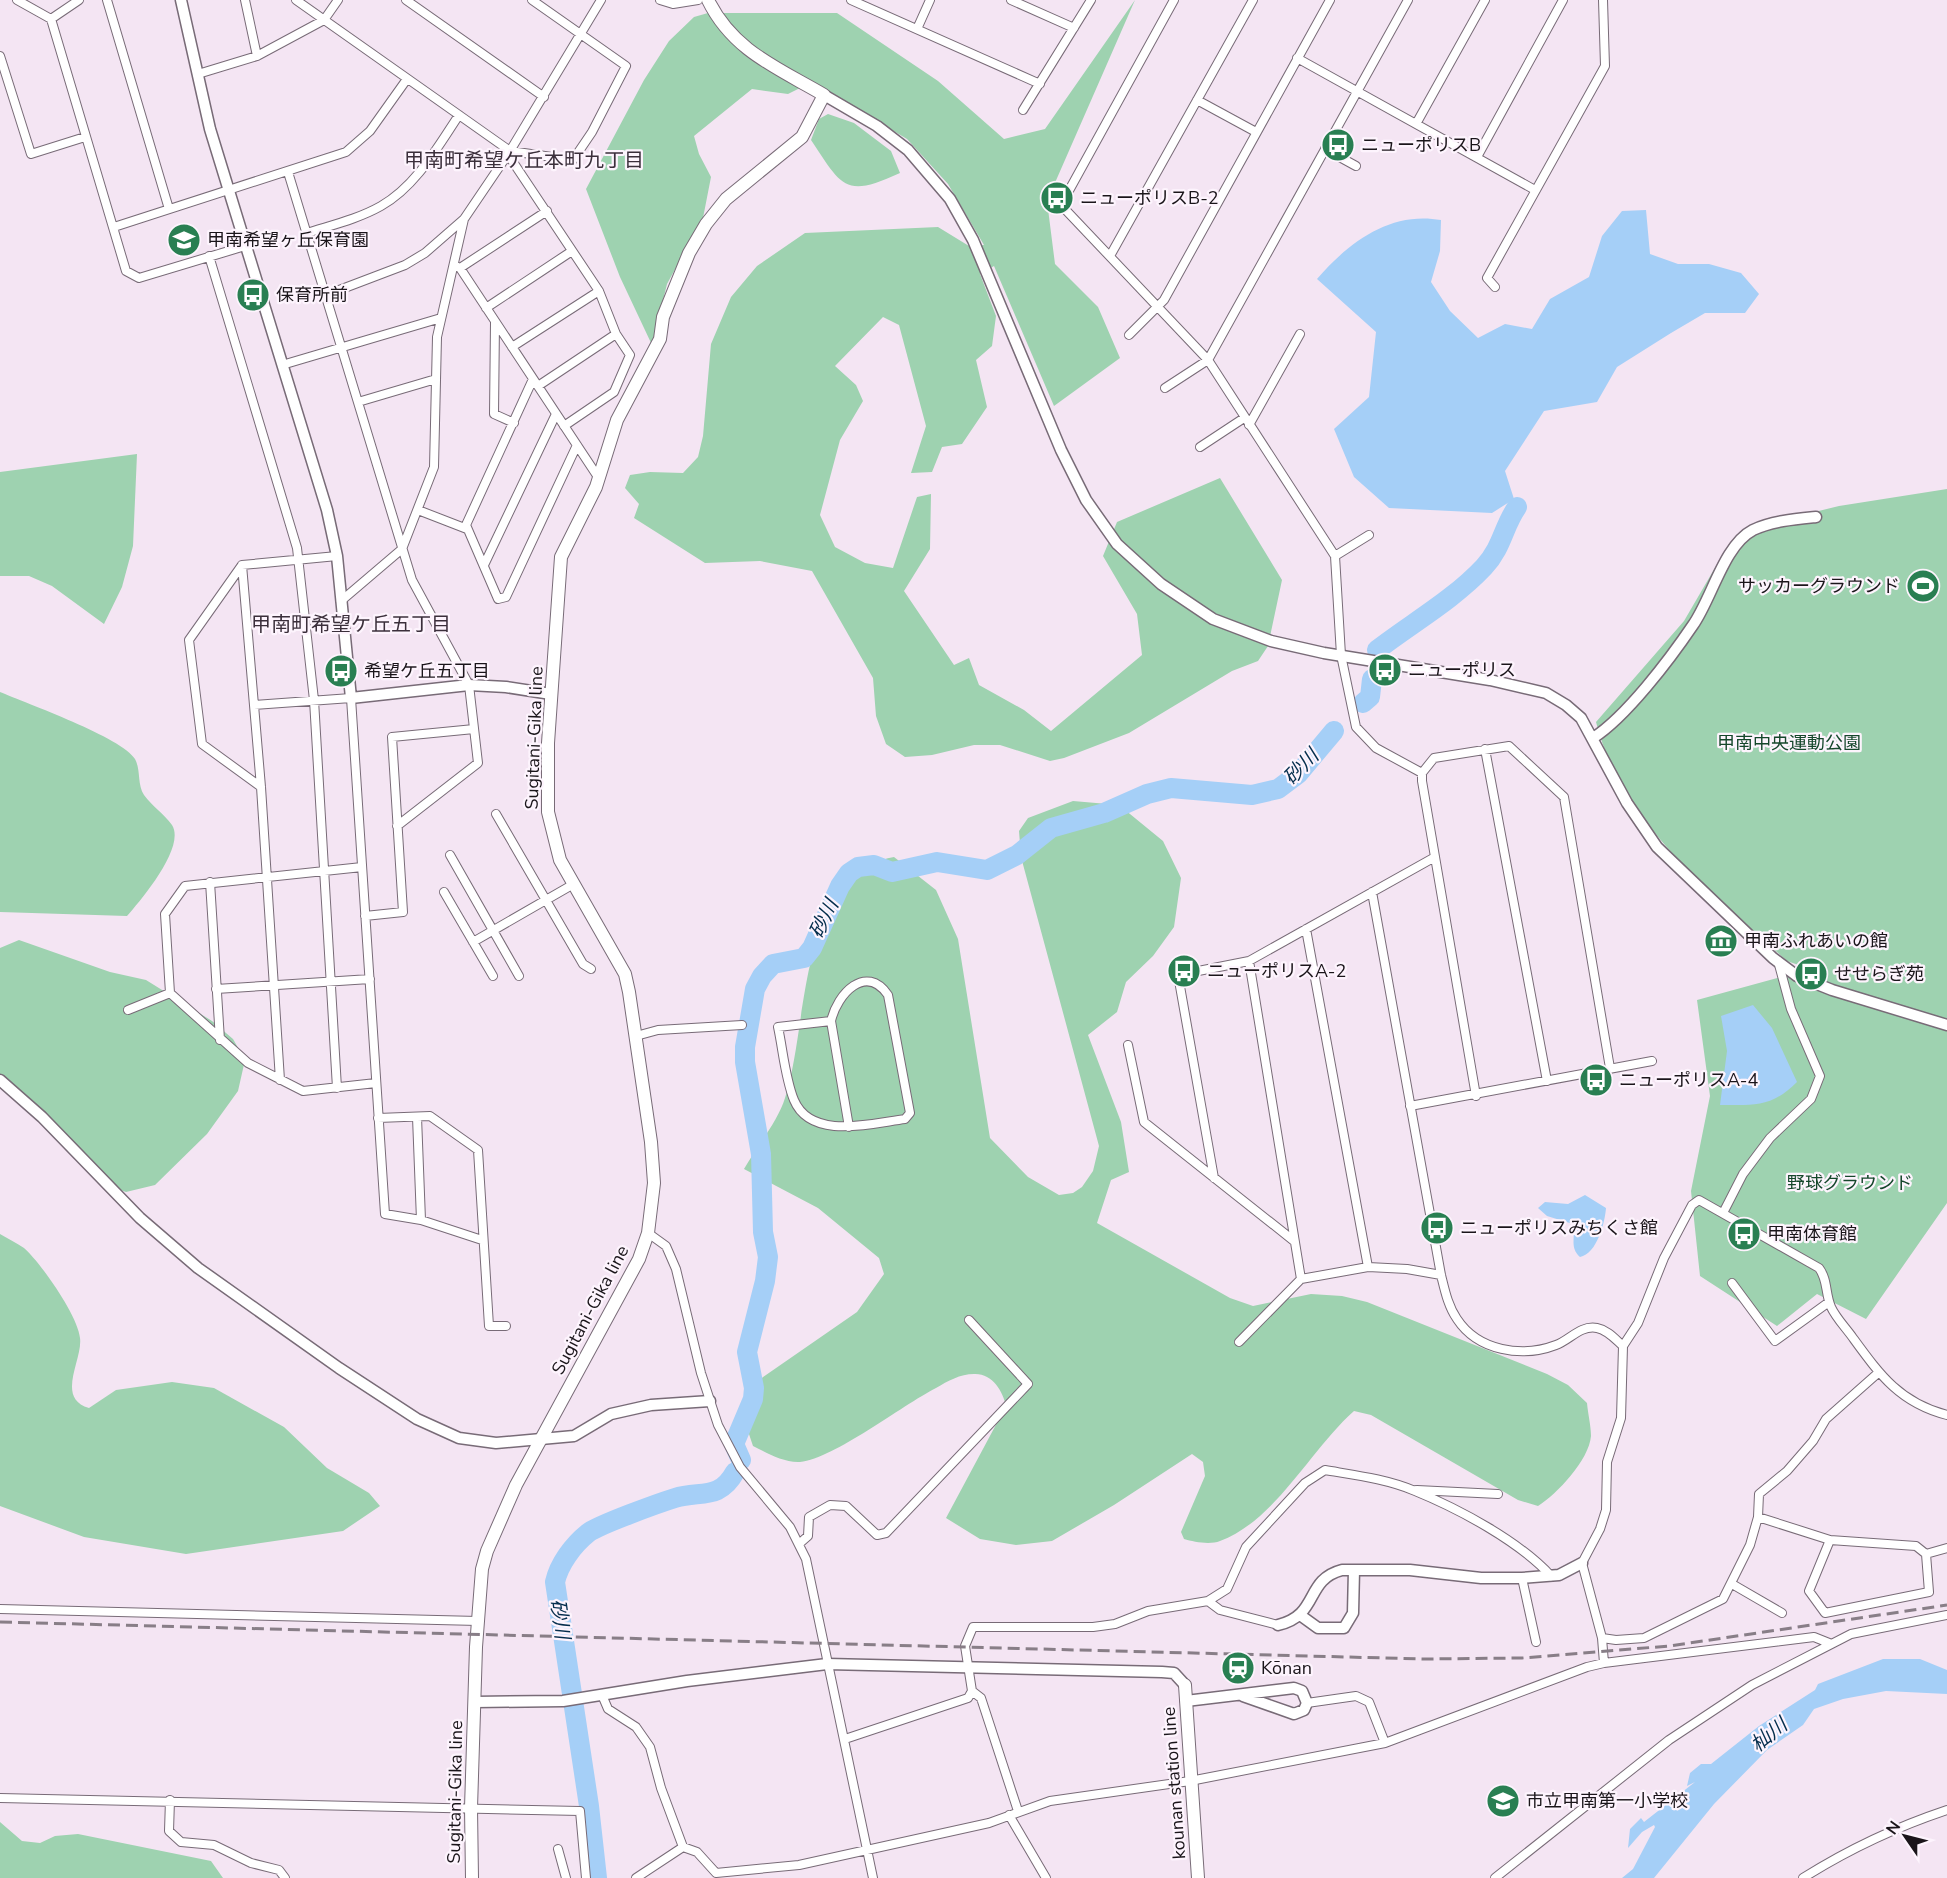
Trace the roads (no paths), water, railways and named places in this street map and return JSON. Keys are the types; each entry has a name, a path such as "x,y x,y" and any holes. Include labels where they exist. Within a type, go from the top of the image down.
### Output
{"main road":[{"path":"708,0 725,30 737,42 824,95"},
{"name":"Sugitani-Gika line","path":"472,1878 471,1808 482,1569 493,1532 625,1288 648,1233 654,1183 636,1036 625,974 572,885 560,860 548,812 551,694 561,557 596,487 617,420 660,339 663,317 689,253 726,199 802,137 824,95"},
{"name":"kounan station line","path":"1185,1685 1198,1878"}],"street":[{"path":"17,0 51,19 126,271 139,278 245,246"},
{"path":"51,19 79,0"},
{"path":"106,0 169,209"},
{"path":"181,0 210,129 327,510 337,556 351,698 385,1214 421,1220 482,1240"},
{"path":"245,0 257,56"},
{"path":"296,0 510,151 573,160 592,132 626,66 532,0"},
{"path":"198,74 257,56 324,20 338,0"},
{"path":"406,0 544,97"},
{"path":"326,295 405,265 424,253 464,219 544,97 601,0"},
{"path":"660,0 673,4 698,0"},
{"path":"851,0 1040,84"},
{"path":"917,29 930,0"},
{"path":"1011,0 1074,28"},
{"path":"1023,110 1091,0"},
{"path":"1174,0 1060,205 1208,360 1246,422 1335,556 1341,655 1356,727 1376,748 1422,773"},
{"path":"1110,256 1252,0"},
{"path":"1129,335 1158,308 1330,0"},
{"path":"1164,388 1208,360 1408,0"},
{"path":"1416,124 1485,0"},
{"path":"1477,157 1563,0"},
{"path":"1495,287 1487,278 1605,66 1603,0"},
{"path":"0,56 31,154 85,137"},
{"path":"1297,58 1534,190"},
{"path":"114,227 336,157 354,147 370,131 407,79"},
{"path":"824,95 877,126 908,150 950,199 973,240 1061,450 1086,500 1117,544 1161,585 1213,619 1270,641 1490,680 1546,693 1566,705 1581,718 1627,803 1658,847 1778,961 1797,976 1832,990 1947,1025"},
{"path":"1197,100 1256,132"},
{"path":"307,233 359,216 391,199 423,168 459,115"},
{"path":"1325,149 1356,166"},
{"path":"510,151 511,159 599,291 616,334 621,338 630,355 614,392 564,426"},
{"path":"288,172 412,580 469,686 478,763 397,826"},
{"path":"457,267 547,211"},
{"path":"341,601 402,549 418,510 435,455 436,379 441,318 457,267 464,219"},
{"path":"486,308 572,251"},
{"path":"209,256 273,467 298,561 314,700 337,1088"},
{"path":"457,267 598,477"},
{"path":"512,347 599,291"},
{"path":"282,365 441,318"},
{"path":"495,321 494,414 514,423"},
{"path":"577,445 506,597 498,599 466,525 536,382 616,334"},
{"path":"1200,447 1246,422 1300,334"},
{"path":"358,402 436,379"},
{"path":"484,565 556,414"},
{"path":"418,510 467,529"},
{"path":"1593,738 1611,726 1693,625 1714,590 1732,548 1753,530 1785,521 1816,517"},
{"path":"1335,556 1369,535"},
{"path":"242,565 337,556"},
{"path":"242,565 261,787 280,1080"},
{"path":"242,565 189,640 202,744 261,787"},
{"path":"254,705 469,686 506,687 551,694"},
{"path":"365,916 403,912 392,737 474,729"},
{"path":"1476,1095 1422,773 1434,758 1509,746 1564,797 1610,1068"},
{"path":"1485,749 1547,1082"},
{"path":"496,814 583,964 591,969"},
{"path":"450,855 519,976"},
{"path":"1214,1178 1178,975 1249,961 1435,857"},
{"path":"362,867 185,886 165,914 170,993 248,1063 303,1091 376,1083"},
{"path":"210,882 220,1040"},
{"path":"473,942 572,885"},
{"path":"444,892 493,976"},
{"path":"1372,892 1441,1275 1448,1302 1456,1319 1467,1332 1482,1341 1507,1350 1527,1353 1559,1344 1584,1328 1599,1328 1623,1346"},
{"path":"1306,929 1368,1267"},
{"path":"1249,961 1301,1279"},
{"path":"1723,1213 1743,1174 1770,1138 1811,1099 1820,1076 1791,1009 1778,961"},
{"path":"216,989 370,979"},
{"path":"831,1021 778,1027 794,1100 802,1112 825,1124 849,1126 905,1119 910,1113 888,995 878,985 860,983 845,991 838,999 831,1021 849,1126"},
{"path":"128,1010 170,993"},
{"path":"636,1036 658,1030 742,1025"},
{"path":"1128,1044 1144,1122 1294,1242"},
{"path":"1410,1106 1652,1061"},
{"path":"0,1080 42,1117 140,1218 198,1268 339,1368 417,1419 459,1438 496,1443 574,1436 611,1414 651,1405 710,1401"},
{"path":"378,1118 430,1116 478,1150 489,1326 506,1326"},
{"path":"417,1117 421,1220"},
{"path":"1208,1601 1220,1610 1278,1625 1306,1610 1321,1581 1331,1573 1354,1570 1410,1570 1481,1578 1522,1578 1558,1575 1582,1563 1600,1529 1606,1510 1607,1462 1621,1418 1623,1346 1638,1323 1664,1258 1692,1205 1699,1200 1819,1268 1826,1278 1829,1302 1878,1373 1896,1390 1923,1409 1947,1415"},
{"path":"648,1233 666,1246 676,1269 718,1425 740,1467 790,1527 800,1543 812,1579 827,1664 845,1739 873,1878"},
{"path":"1239,1342 1301,1279 1368,1267 1407,1269 1441,1275"},
{"path":"1732,1283 1775,1341 1829,1302"},
{"path":"800,1543 808,1536 809,1516 830,1505 846,1506 876,1535 886,1533 1028,1384 969,1320"},
{"path":"1602,1638 1616,1640 1644,1638 1723,1599 1732,1584 1758,1517 1759,1494 1787,1471 1813,1441 1826,1419 1878,1373"},
{"path":"845,1739 968,1698 972,1691 965,1646 973,1628 1093,1627 1115,1624 1148,1611 1208,1601 1227,1589 1246,1547 1305,1483 1325,1470 1414,1490 1498,1494"},
{"path":"1414,1490 1464,1515 1529,1555 1551,1576"},
{"path":"1758,1517 1830,1540 1916,1546 1926,1554 1929,1592 1825,1613 1809,1591 1830,1540"},
{"path":"1926,1554 1947,1548"},
{"path":"1582,1563 1602,1638 1604,1663"},
{"path":"1300,1615 1318,1628 1344,1628 1353,1613 1354,1570"},
{"path":"1522,1578 1536,1642"},
{"path":"1732,1584 1782,1613"},
{"path":"0,1609 478,1621"},
{"path":"1495,1878 1669,1740 1752,1685 1829,1643 1851,1634 1947,1615"},
{"path":"602,1695 608,1709 636,1727 650,1747 661,1788 683,1847 697,1852 715,1876 800,1865 989,1823 1050,1800 1190,1781 1385,1743 1587,1667 1604,1663 1814,1637 1829,1643"},
{"path":"475,1702 585,1698 699,1679 827,1664 1162,1672 1174,1673 1185,1685"},
{"path":"1186,1701 1243,1696 1294,1688 1302,1691 1307,1703 1304,1710 1294,1714 1243,1696"},
{"path":"972,1691 981,1698 1018,1811"},
{"path":"1270,1707 1269,1695 1272,1691"},
{"path":"1307,1703 1356,1696 1369,1702 1385,1743"},
{"path":"0,1798 170,1800 580,1811 586,1878"},
{"path":"170,1800 169,1831 180,1842 214,1845 251,1863 279,1870 285,1878"},
{"path":"1803,1878 1857,1846 1902,1825 1947,1810"},
{"path":"1009,1815 1046,1878"},
{"path":"636,1878 683,1847"},
{"path":"558,1849 566,1878"}],"water":[{"path":"1646,210 1650,254 1678,264 1709,264 1741,273 1759,294 1745,313 1705,313 1617,367 1597,402 1544,411 1505,471 1514,499 1492,513 1389,508 1354,477 1334,429 1369,397 1376,332 1317,279 1329,265 1357,242 1388,225 1422,218 1441,220 1440,251 1431,282 1450,311 1478,338 1505,324 1532,329 1550,299 1589,277 1602,236 1622,211"},
{"path":"1753,1005 1772,1028 1797,1082 1779,1097 1770,1101 1752,1105 1720,1105 1727,1051 1721,1016"},
{"path":"1585,1195 1606,1208 1602,1229 1595,1244 1586,1255 1580,1257 1574,1246 1573,1224 1547,1216 1538,1208 1545,1202 1568,1204"},
{"name":"杣川","path":"1883,1659 1920,1659 1947,1670 1947,1694 1886,1691 1843,1699 1814,1709 1803,1725 1767,1750 1714,1804 1654,1878 1622,1878 1633,1869 1655,1827 1654,1825 1642,1832 1628,1848 1630,1829 1641,1818 1644,1822 1695,1782 1687,1786 1690,1773 1701,1764 1711,1764 1759,1726 1815,1690 1818,1684"}],"waterway":[{"name":"砂川","path":"1377,650 1446,601 1484,567 1495,552 1517,507"},
{"name":"砂川","path":"1363,703 1370,697 1372,679"},
{"name":"砂川","path":"741,1460 734,1444 753,1399 754,1388 747,1352 765,1281 768,1257 763,1232 761,1154 745,1062 745,1047 755,989 762,976 773,964 804,958 812,948 840,886 849,873 858,867 874,865 892,872 937,862 987,870 1017,855 1051,828 1104,813 1147,794 1171,788 1252,795 1278,789 1298,774 1334,731"},
{"name":"砂川","path":"597,1878 589,1806 555,1582 557,1575 572,1549 594,1529 675,1498 716,1491 729,1481 735,1472"}],"railway":[{"path":"0,1622 1424,1659 1522,1658 1669,1646 1947,1605"}],"place":[{"name":"ニューポリスB","path":"1338,145"},
{"name":"ニューポリスB-2","path":"1057,198"},
{"name":"甲南希望ヶ丘保育園","path":"184,240"},
{"name":"保育所前","path":"253,295"},
{"name":"サッカーグラウンド","path":"1923,586"},
{"name":"ニューポリス","path":"1385,670"},
{"name":"希望ケ丘五丁目","path":"341,671"},
{"name":"甲南ふれあいの館","path":"1721,941"},
{"name":"ニューポリスA-2","path":"1184,971"},
{"name":"せせらぎ苑","path":"1811,974"},
{"name":"ニューポリスA-4","path":"1596,1080"},
{"name":"ニューポリスみちくさ館","path":"1437,1228"},
{"name":"甲南体育館","path":"1744,1234"},
{"name":"Kōnan","path":"1238,1668"},
{"name":"市立甲南第一小学校","path":"1503,1801"}],"district":[{"name":"甲南町希望ケ丘本町九丁目","path":"524,160"},
{"name":"甲南町希望ケ丘五丁目","path":"351,624"}],"park label":[{"name":"甲南中央運動公園","path":"1789,743"},
{"name":"野球グラウンド","path":"1850,1183"}]}
